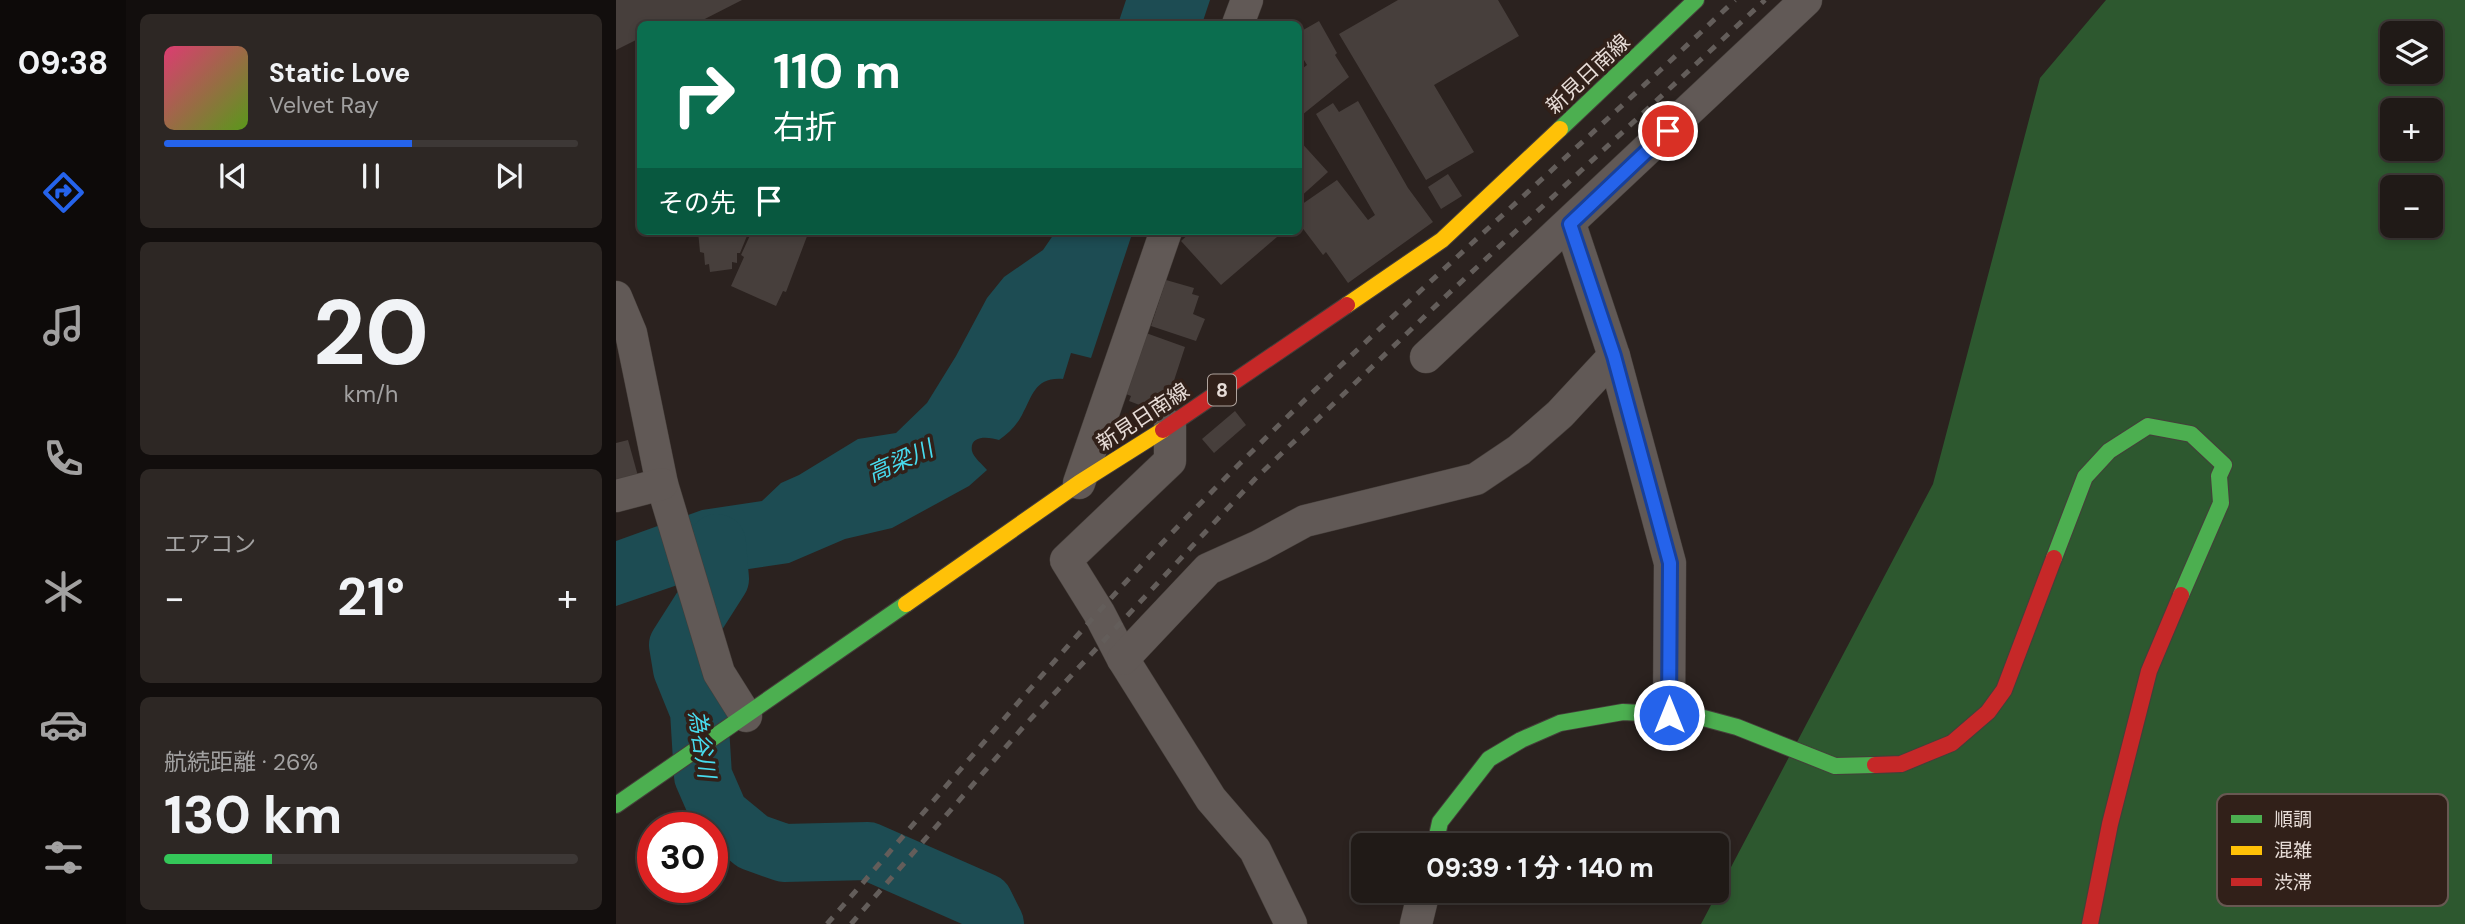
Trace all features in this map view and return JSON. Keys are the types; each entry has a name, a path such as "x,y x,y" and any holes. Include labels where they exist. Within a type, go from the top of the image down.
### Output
{"street":[{"path":"1239,21 1247,0"},
{"name":"新見日南線","path":"616,805 686,759 1079,483 1170,426 1442,240 1696,0"},
{"path":"1426,357 1806,0"},
{"path":"1570,224 1614,356 1670,563 1669,715"},
{"path":"1079,483 1166,235"},
{"path":"616,297 631,333 662,484 719,673 746,716"},
{"path":"1123,659 1208,569 1305,521 1476,479 1519,450 1560,414 1614,356"},
{"path":"1170,426 1170,461 1066,560 1099,613 1123,659 1211,799 1255,850 1291,924"},
{"path":"1438,833 1440,822 1489,759 1521,740 1560,723 1611,714 1623,712 1696,716 1737,727 1835,766 1901,764 1952,743 1988,712 2004,690 2085,477 2109,451 2148,426 2191,435 2224,465 2219,476 2221,503 2149,671 2110,824 2090,924"},
{"path":"616,496 662,484"},
{"path":"1416,924 1421,903"}],"green space":[{"path":"2106,0 2465,0 2465,924 1701,924 1712,903 1729,903 1729,871 1933,484 2040,78"}],"water":[{"path":"1126,0 1210,0 1203,21 1119,21"},
{"name":"高梁川","path":"1053,235 1132,235 1091,358 1071,353 1063,379 1041,384 1009,432 999,440 986,438 974,442 973,453 987,470 969,486 892,528 845,539 789,563 742,570 729,577 704,576 616,606 616,541 702,510 762,501 781,483 858,439 896,433 927,403 987,298 1004,277 1043,250"}],"building":[{"path":"616,0 742,0 701,21 637,21 637,40 616,50"},
{"path":"1398,0 1498,0 1519,36 1434,85 1474,152 1426,180 1339,34"},
{"path":"1319,21 1349,77 1302,115 1302,69 1307,65 1302,57 1302,31"},
{"path":"1358,101 1408,188 1433,222 1348,283 1326,252 1323,255 1302,227 1302,204 1337,180 1368,220 1375,215 1316,114 1333,103 1339,112"},
{"path":"1302,143 1328,172 1302,195"},
{"path":"1448,174 1462,196 1441,209 1428,187"},
{"path":"698,235 747,235 740,253 737,253 737,263 732,262 732,269 710,272 709,264 705,265 704,253 700,252"},
{"path":"750,235 807,235 786,292 783,291 776,306 731,286 744,257 741,255"},
{"path":"1188,235 1279,235 1221,285 1181,241"},
{"path":"1166,280 1194,288 1192,294 1199,296 1193,314 1205,319 1196,341 1151,326"},
{"path":"1146,333 1185,347 1165,408 1151,403 1150,409 1129,401 1131,396 1126,394"},
{"path":"1235,411 1246,425 1214,453 1202,439"},
{"path":"628,440 638,476 616,482 616,443"}],"waterway":[{"name":"為谷川","path":"717,543 720,579 678,645 682,669 699,711 703,776 720,815 753,842 784,853 868,851 984,902 995,924"}],"railway":[{"path":"827,924 1051,665 1190,514 1323,382 1735,0"},
{"path":"851,924 1025,725 1255,479 1447,295 1765,0"}],"traffic: fast":[{"path":"1560,129 1696,0"},
{"path":"2054,558 2085,477 2109,451 2148,426 2191,434 2224,465 2219,476 2221,503 2181,595"},
{"path":"616,805 906,604"},
{"path":"1438,833 1440,822 1489,759 1521,740 1560,723 1623,712 1696,716 1737,727 1835,766 1875,765"}],"traffic: slow":[{"path":"1347,305 1442,240 1560,129"},
{"path":"906,604 1079,483 1163,430"}],"traffic: jam":[{"path":"1163,430 1347,305"},
{"path":"1875,765 1901,764 1952,743 1988,712 2004,690 2054,558"},
{"path":"2090,924 2110,824 2149,671 2181,595"}],"route":[{"path":"1668,131 1570,224 1614,356 1670,563 1669,715"}]}
